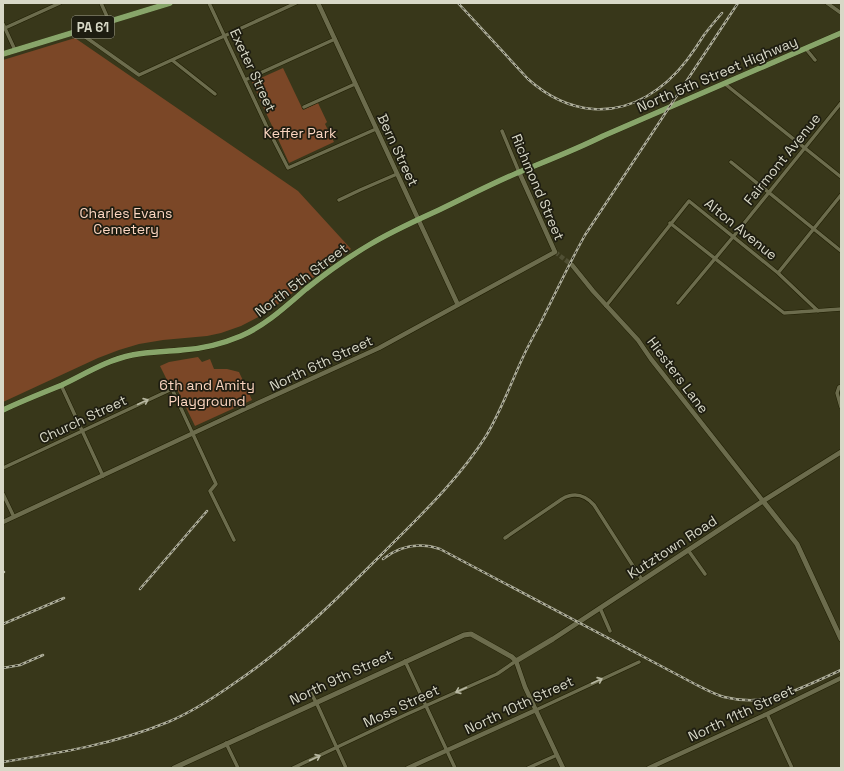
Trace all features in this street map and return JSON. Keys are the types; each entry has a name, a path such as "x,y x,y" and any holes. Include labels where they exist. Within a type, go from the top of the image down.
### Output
{"main road":[{"name":"PA 61","path":"3,54 170,3"},
{"name":"North 5th Street Highway","path":"603,136 841,33"},
{"name":"North 5th Street","path":"3,410 125,356 158,351 199,348 221,343 241,336 271,319 315,282 346,259 385,236 519,172 603,136"},
{"name":"Kutztown Road","path":"516,661 841,452"},
{"path":"763,501 797,544 841,639"},
{"name":"North 9th Street","path":"174,768 460,636 468,634 512,657 516,661"}],"street":[{"path":"15,50 4,26 60,3"},
{"path":"101,3 110,22"},
{"name":"Exeter Street","path":"209,3 266,125 288,168 376,129"},
{"path":"77,31 139,75 296,3"},
{"name":"Bern Street","path":"318,3 458,306"},
{"path":"827,3 841,13"},
{"path":"245,80 335,39"},
{"path":"806,49 815,60"},
{"path":"172,60 215,94"},
{"path":"304,107 355,84"},
{"path":"725,84 841,177"},
{"name":"Fairmont Avenue","path":"678,303 841,103"},
{"name":"Richmond Street","path":"502,131 555,252"},
{"path":"731,162 841,251"},
{"path":"339,200 397,174"},
{"path":"778,273 841,194"},
{"name":"Alton Avenue","path":"670,223 689,201 778,273 818,311"},
{"path":"606,306 670,223 784,313 841,309"},
{"name":"North 6th Street","path":"3,522 379,348 555,252"},
{"name":"Hiesters Lane","path":"572,265 606,306 638,340 651,359 763,501"},
{"path":"61,385 103,476"},
{"path":"841,386 839,387 837,393 841,407"},
{"name":"Church Street","path":"3,468 172,389 193,434"},
{"path":"193,434 216,484 210,491 234,540"},
{"path":"3,494 14,517"},
{"path":"505,538 562,499 569,496 581,495 594,505 642,580"},
{"path":"688,550 705,574"},
{"path":"600,608 610,631"},
{"path":"405,661 455,768"},
{"path":"516,661 536,710 563,768"},
{"name":"Moss Street","path":"293,768 497,674 516,661"},
{"name":"North 10th Street","path":"408,768 639,662"},
{"name":"North 11th Street","path":"649,768 841,678"},
{"path":"309,690 346,768"},
{"path":"767,714 792,768"},
{"path":"226,743 238,768"},
{"path":"528,768 557,755"}],"green space":[{"name":"Charles Evans Cemetery","path":"75,38 298,191 351,249 266,313 241,326 207,336 163,340 139,344 119,350 98,358 3,402 3,60"},
{"name":"Keffer Park","path":"283,68 303,110 318,103 327,122 325,124 334,142 289,163 252,82"},
{"name":"6th and Amity Playground","path":"198,357 202,362 210,359 214,369 227,369 239,372 252,400 195,426 176,387 173,385 170,386 160,366 169,362"}],"tunnel":[{"path":"555,252 572,265"}],"railway":[{"path":"458,3 535,85 558,100 575,106 593,109 621,107 658,89 678,71 722,13"},
{"path":"3,762 87,747 128,736 168,722 203,704 256,668 295,637 350,586 426,510 452,482 486,436 501,407 527,349 585,235 738,3"},
{"path":"140,589 207,511"},
{"path":"383,559 396,551 410,546 425,546 440,549 712,693 724,697 748,700 761,700 776,697 784,695 841,670"},
{"path":"3,624 64,598"},
{"path":"3,668 20,665 43,655"}]}
